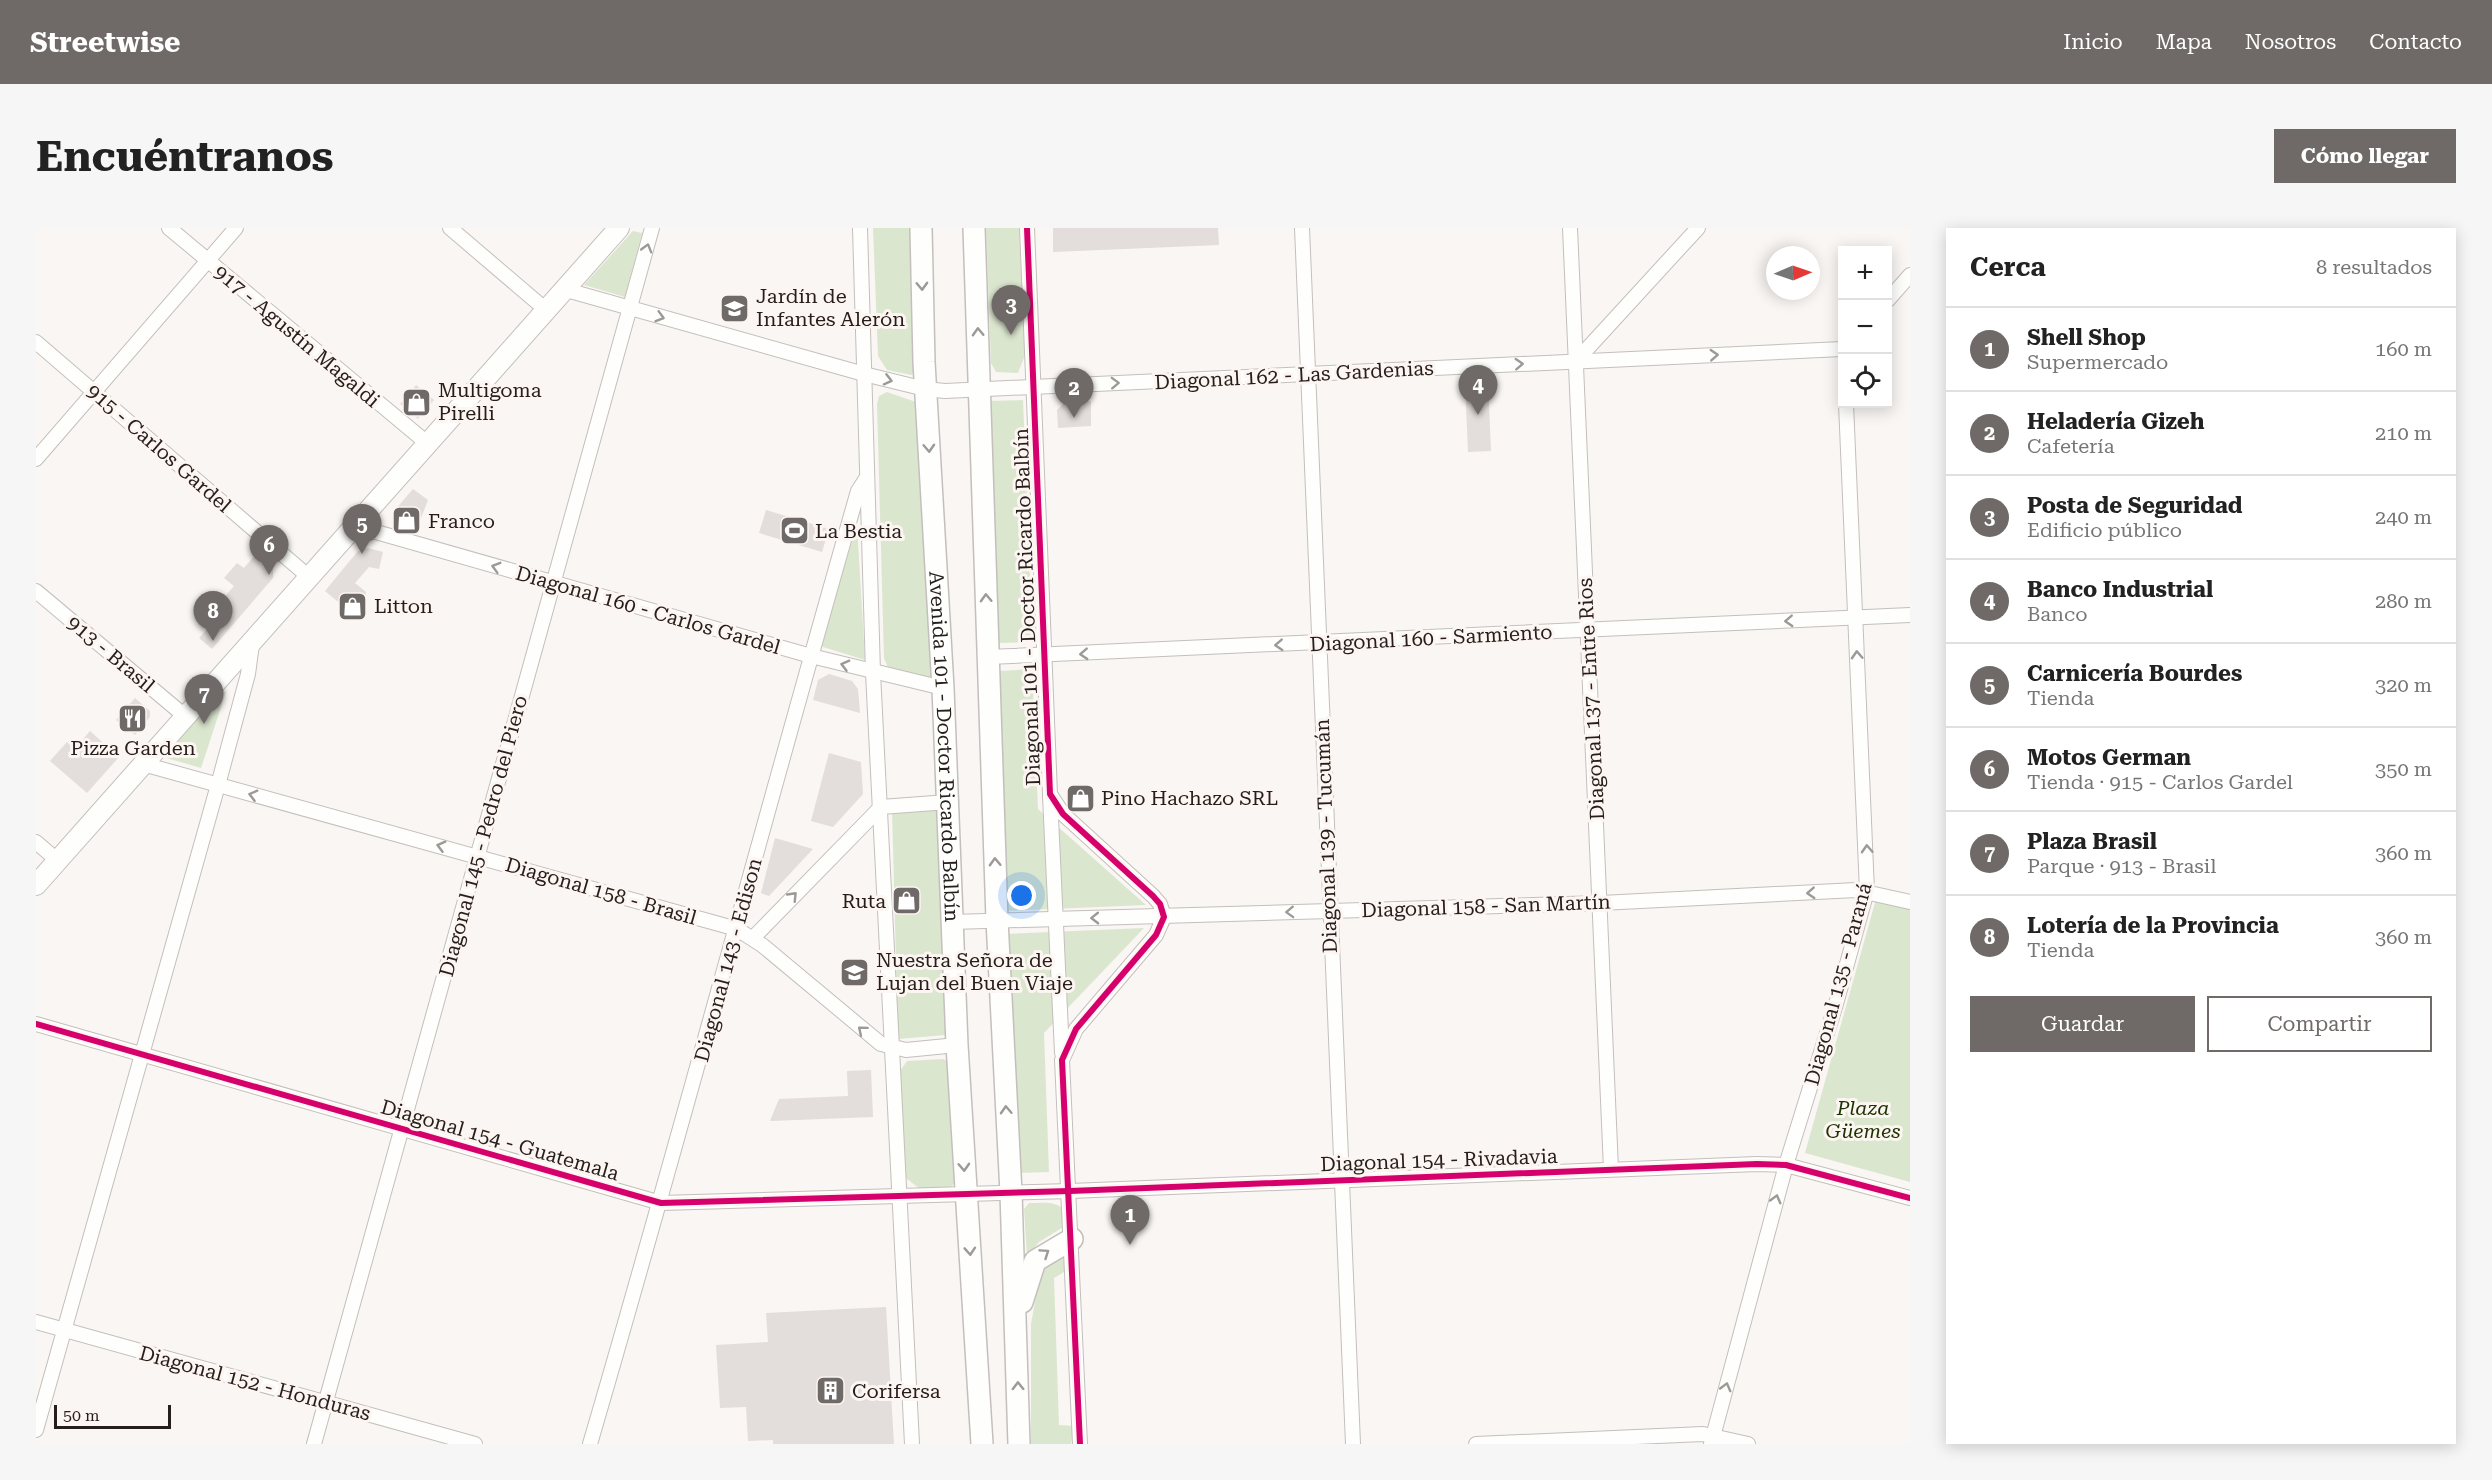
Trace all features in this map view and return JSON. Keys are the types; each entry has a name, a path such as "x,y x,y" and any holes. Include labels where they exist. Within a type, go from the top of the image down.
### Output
{"main road":[{"path":"36,885 619,228"},
{"name":"Avenida 101 - Doctor Ricardo Balbín","path":"921,228 925,389 943,688 957,1045 982,1444"},
{"path":"974,228 997,920 1011,1193 1019,1444"},
{"path":"1016,1317 1035,1261 1072,1239"}],"street":[{"name":"917 - Agustín Magaldi","path":"169,228 427,443"},
{"path":"36,459 236,228"},
{"path":"450,228 545,309"},
{"name":"Diagonal 145 - Pedro del Piero","path":"314,1444 652,228"},
{"path":"860,228 873,673 881,807 890,1048 912,1444"},
{"name":"Diagonal 101 - Doctor Ricardo Balbín","path":"1027,228 1080,1444"},
{"name":"Diagonal 139 - Tucumán","path":"1302,228 1353,1444"},
{"name":"Diagonal 137 - Entre Rios","path":"1570,228 1611,1169"},
{"path":"1576,362 1698,228"},
{"path":"1892,295 1910,275"},
{"name":"Diagonal 162 - Las Gardenias","path":"563,289 925,389 980,390 1838,348"},
{"name":"915 - Carlos Gardel","path":"36,342 309,577"},
{"name":"Diagonal 135 - Paraná","path":"1712,1439 1786,1165 1836,1004 1867,891 1846,408"},
{"name":"Diagonal 143 - Edison","path":"590,1444 661,1203 858,491 867,477"},
{"name":"Diagonal 160 - Carlos Gardel","path":"355,526 811,656 873,673 943,688"},
{"name":"913 - Brasil","path":"36,591 186,717"},
{"name":"Diagonal 160 - Sarmiento","path":"988,657 1910,615"},
{"path":"36,1430 139,1056 218,785 248,674 252,644"},
{"name":"Diagonal 158 - Brasil","path":"143,764 737,929 753,938 872,1038 890,1048"},
{"name":"Diagonal 101 - Doctor Ricardo Balbín","path":"1050,794 1063,814 1153,896 1160,904 1164,917 1156,935 1076,1029 1062,1060"},
{"path":"753,938 881,807 948,802"},
{"path":"36,842 58,861"},
{"name":"Diagonal 158 - San Martín","path":"952,921 1164,917 1601,903 1867,891 1910,902"},
{"name":"Diagonal 154 - Guatemala","path":"36,1024 139,1056 661,1203 898,1197 966,1192"},
{"path":"890,1048 906,1050 957,1045"},
{"name":"Diagonal 154 - Rivadavia","path":"966,1192 1011,1193 1611,1169 1786,1165 1910,1198"},
{"name":"Diagonal 152 - Honduras","path":"36,1322 475,1444"},
{"path":"1476,1444 1712,1439 1748,1444"}],"green space":[{"path":"873,228 912,228 915,373 911,375 887,370 878,356"},
{"path":"986,228 1019,228 1025,355 1018,373 996,372 991,363"},
{"path":"633,231 642,233 625,297 584,285"},
{"path":"887,392 916,402 933,675 926,679 888,668 884,658 877,404 879,396"},
{"path":"1023,400 1033,642 997,643 988,401"},
{"path":"857,525 865,660 820,646"},
{"path":"1032,669 1038,809 1146,905 1007,911 1000,671"},
{"path":"222,689 226,692 201,768 163,757"},
{"path":"892,809 936,809 946,1035 898,1039"},
{"name":"Plaza Güemes","path":"1876,899 1910,908 1910,1182 1805,1153"},
{"path":"1144,928 1044,1033 1049,1172 1017,1173 1006,934"},
{"path":"943,1059 948,1061 955,1183 951,1187 920,1189 906,1178 900,1071 907,1061"},
{"path":"1029,1203 1054,1204 1066,1212 1065,1226 1039,1242 1027,1257 1024,1209"},
{"path":"1059,1252 1068,1257 1069,1269 1054,1278 1059,1425 1074,1426 1071,1444 1031,1444 1031,1324 1041,1268"}],"building":[{"path":"1053,228 1218,228 1219,245 1053,252"},
{"path":"1488,381 1491,451 1468,452 1465,382"},
{"name":"Multigoma Pirelli","path":"416,385 434,400 418,419 400,404"},
{"path":"1066,401 1091,401 1091,426 1058,428 1057,410"},
{"path":"413,489 428,500 417,528 401,523 395,510"},
{"name":"La Bestia","path":"766,510 829,529 822,552 759,533"},
{"path":"368,548 383,552 379,569 369,567 355,583 366,592 360,620 325,591 358,551"},
{"path":"256,554 273,569 273,578 212,649 199,638 231,602 225,596 234,586 224,578 237,563 244,568"},
{"path":"829,674 852,681 858,689 860,713 813,700 818,680"},
{"name":"Pizza Garden","path":"135,698 150,711 150,717 135,735 116,720"},
{"path":"90,731 119,757 87,793 50,761 67,742 75,749"},
{"path":"829,753 861,762 863,794 833,827 811,821"},
{"path":"775,838 813,849 769,896 761,893"},
{"path":"871,1070 873,1117 770,1121 779,1099 848,1096 847,1071"},
{"name":"Corifersa","path":"886,1307 894,1444 773,1444 773,1440 748,1441 746,1407 720,1408 716,1345 768,1342 766,1313"}],"cycle path":[{"path":"1027,228 1050,794 1063,814 1153,896 1160,904 1164,917 1156,935 1076,1029 1062,1060 1080,1444"},
{"path":"36,1024 661,1203 1070,1191 1757,1164 1786,1165 1910,1198"}],"place":[{"name":"Jardín de Infantes Alerón","path":"735,308"},
{"name":"Posta de Seguridad","path":"1011,335"},
{"name":"Multigoma Pirelli","path":"417,402"},
{"name":"Banco Industrial","path":"1478,415"},
{"name":"Heladería Gizeh","path":"1074,418"},
{"name":"Franco","path":"407,521"},
{"name":"La Bestia","path":"794,531"},
{"name":"Carnicería Bourdes","path":"362,554"},
{"name":"Motos German","path":"269,575"},
{"name":"Litton","path":"353,606"},
{"name":"Lotería de la Provincia","path":"213,641"},
{"name":"Pizza Garden","path":"133,718"},
{"name":"Plaza Brasil","path":"204,724"},
{"name":"Pino Hachazo SRL","path":"1080,798"},
{"name":"Ruta","path":"907,901"},
{"name":"Nuestra Señora de Lujan del Buen Viaje","path":"855,972"},
{"name":"Shell Shop","path":"1130,1245"},
{"name":"Corifersa","path":"831,1391"}]}
